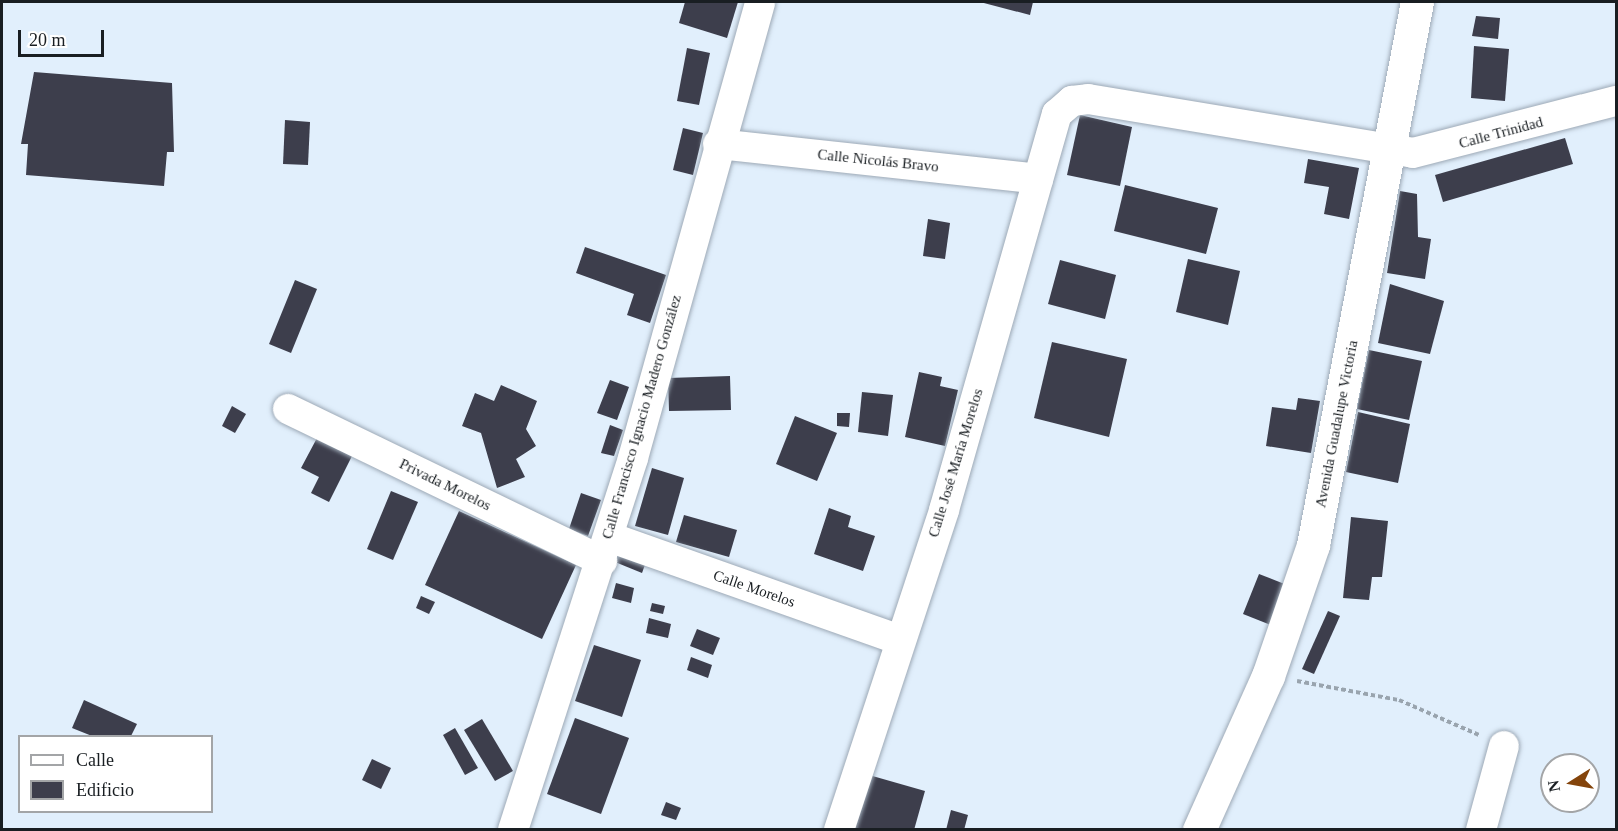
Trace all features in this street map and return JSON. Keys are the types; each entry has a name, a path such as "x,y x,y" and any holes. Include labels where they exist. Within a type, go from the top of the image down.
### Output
{"street":[{"name":"Calle Francisco Ignacio Madero González","path":"513,830 605,549 760,2"},
{"name":"Avenida Guadalupe Victoria","path":"1198,830 1268,676 1313,545 1346,392 1384,152 1417,2"},
{"name":"Calle José María Morelos","path":"839,830 944,510 1057,114 1072,101 1384,152"},
{"name":"Calle Trinidad","path":"1384,152 1457,146 1617,101"},
{"name":"Calle Nicolás Bravo","path":"718,144 1038,179"},
{"name":"Privada Morelos","path":"288,409 605,549"},
{"name":"Calle Morelos","path":"605,549 900,640"},
{"path":"1480,830 1504,746"}],"path":[{"path":"1268,676 1399,700 1504,746"}],"building":[{"path":"685,2 738,2 727,38 679,23"},
{"path":"980,2 1033,2 1030,15"},
{"path":"1476,16 1500,18 1498,39 1472,36"},
{"path":"1474,46 1509,49 1505,101 1471,98"},
{"path":"687,48 710,53 699,105 677,101"},
{"path":"34,72 172,83 174,152 167,152 164,186 26,175 28,144 21,144"},
{"path":"1080,115 1132,127 1120,186 1067,175"},
{"path":"285,120 310,122 308,165 283,164"},
{"path":"683,128 703,133 693,175 673,170"},
{"path":"1565,138 1573,164 1443,202 1435,175"},
{"path":"1308,159 1359,168 1349,219 1324,214 1329,187 1304,183"},
{"path":"1125,185 1218,208 1206,254 1114,231"},
{"path":"1400,191 1417,194 1418,237 1431,239 1425,279 1387,273"},
{"path":"928,219 950,223 945,259 923,256"},
{"path":"585,247 666,275 650,323 627,315 634,294 576,273"},
{"path":"1188,259 1240,271 1228,325 1176,312"},
{"path":"1060,260 1116,275 1105,319 1048,304"},
{"path":"295,280 317,289 291,353 269,344"},
{"path":"1390,284 1444,301 1430,354 1378,343"},
{"path":"1052,342 1127,359 1109,437 1034,418"},
{"path":"1369,350 1422,361 1409,420 1357,409"},
{"path":"919,372 942,377 940,386 958,390 945,446 905,437"},
{"path":"730,376 731,410 669,411 668,378"},
{"path":"610,380 629,387 617,420 597,413"},
{"path":"501,385 537,401 526,429 536,446 516,459 525,477 497,488 481,433 462,426 475,393 494,401"},
{"path":"862,392 893,395 888,436 858,432"},
{"path":"1298,398 1320,401 1311,453 1266,446 1272,407 1296,410"},
{"path":"232,406 246,414 235,433 222,426"},
{"path":"1358,412 1410,424 1398,483 1346,472"},
{"path":"837,413 850,413 849,427 837,426"},
{"path":"795,416 837,433 817,481 776,464"},
{"path":"610,425 623,430 614,456 601,453"},
{"path":"317,438 352,456 329,502 311,493 319,477 301,468"},
{"path":"652,468 684,478 668,535 635,526"},
{"path":"391,491 418,502 393,560 367,549"},
{"path":"581,493 601,500 588,536 569,529"},
{"path":"829,508 851,516 848,527 875,536 863,571 814,554"},
{"path":"459,511 576,565 542,639 425,585"},
{"path":"684,515 737,530 729,557 676,542"},
{"path":"1351,517 1388,521 1382,577 1372,577 1369,600 1343,598"},
{"path":"619,552 646,562 642,573 615,562"},
{"path":"1259,574 1292,587 1276,627 1243,614"},
{"path":"616,583 634,588 631,603 612,598"},
{"path":"421,596 435,602 429,614 416,608"},
{"path":"652,603 665,606 663,614 650,611"},
{"path":"1328,611 1340,616 1314,674 1302,669"},
{"path":"649,618 671,624 668,638 646,633"},
{"path":"697,629 720,638 713,655 690,646"},
{"path":"594,645 641,660 622,717 575,701"},
{"path":"691,657 712,665 708,678 687,670"},
{"path":"84,700 137,724 132,735 90,735 72,728"},
{"path":"575,718 629,738 601,814 547,794"},
{"path":"482,719 513,771 495,781 464,730"},
{"path":"455,728 478,768 465,775 443,735"},
{"path":"372,759 391,768 381,789 362,780"},
{"path":"869,775 925,791 914,830 854,830"},
{"path":"666,802 681,808 676,820 661,815"},
{"path":"951,810 968,815 964,830 946,830"}]}
